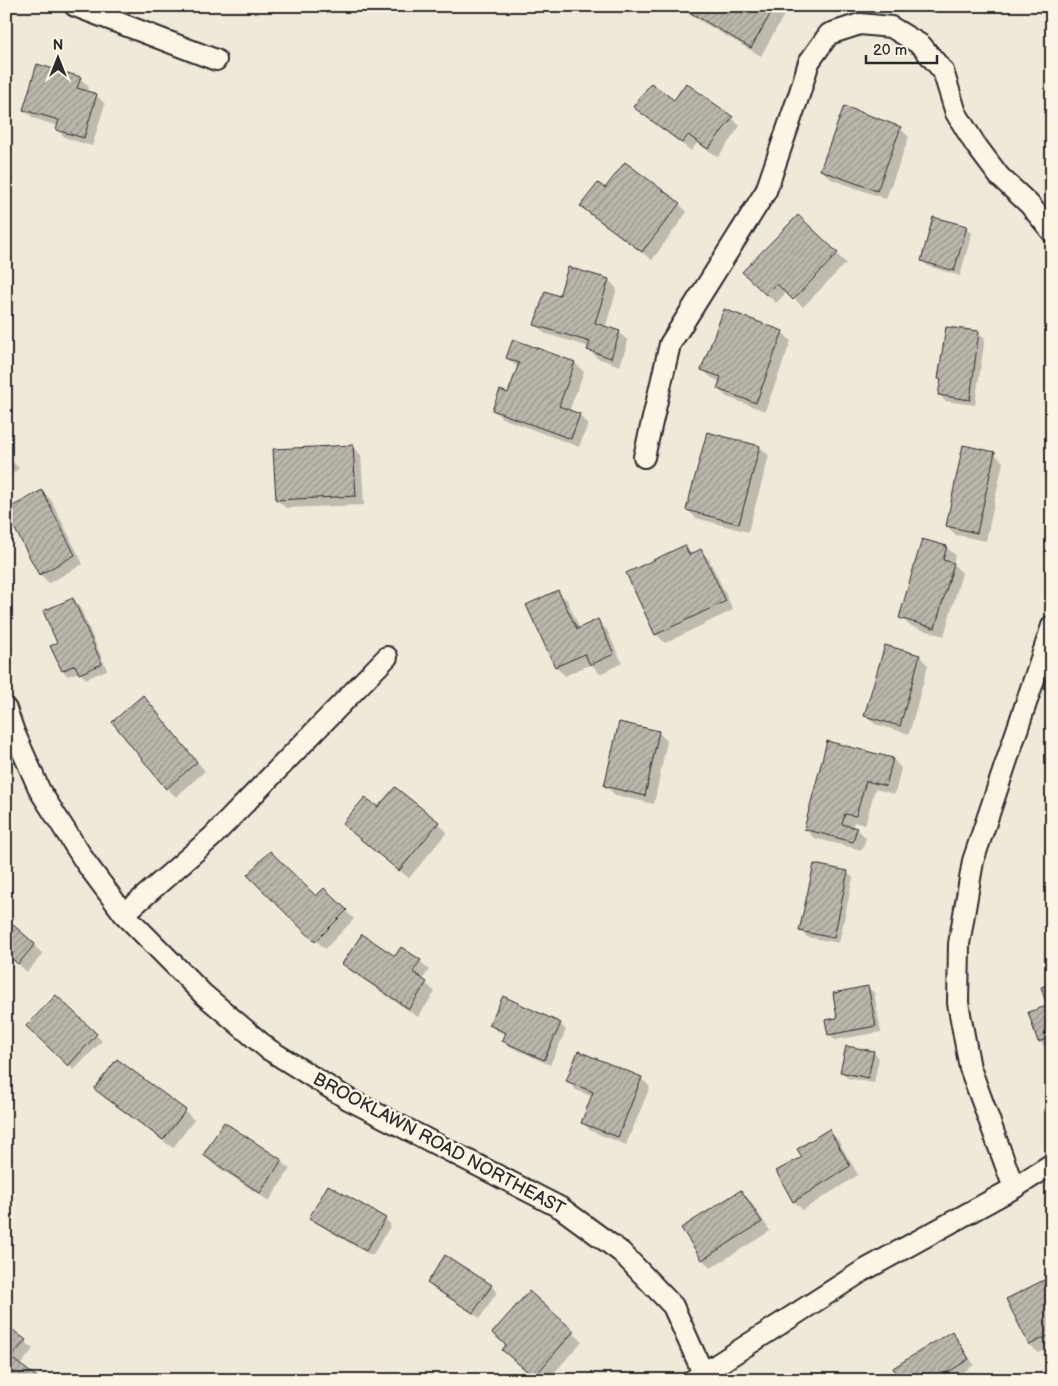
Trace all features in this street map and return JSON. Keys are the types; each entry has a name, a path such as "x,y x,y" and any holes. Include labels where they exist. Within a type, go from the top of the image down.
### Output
{"street":[{"path":"75,6 216,60"},
{"path":"644,457 670,344 766,191 809,62 829,34 860,24 891,27 921,45 943,71 956,113 975,144 999,176 1029,204 1052,232"},
{"path":"1014,1188 970,1068 958,1003 960,944 973,861 1052,626"},
{"path":"124,914 212,837 387,657"},
{"name":"BROOKLAWN ROAD NORTHEAST","path":"6,709 40,792 86,863 124,914 203,994 268,1049 348,1099 561,1208 621,1252 673,1306 698,1376"},
{"path":"698,1376 861,1272 1014,1188 1052,1164"}],"building":[{"path":"679,6 775,6 751,48"},
{"path":"37,64 81,77 77,88 97,94 84,138 56,130 59,120 23,110"},
{"path":"651,83 674,100 686,83 733,117 708,149 688,135 682,143 633,107"},
{"path":"844,106 901,127 877,191 820,170"},
{"path":"625,162 680,203 642,252 580,206 598,183 605,188"},
{"path":"798,215 838,253 793,300 777,284 766,295 742,272"},
{"path":"933,217 967,226 954,271 921,261"},
{"path":"568,267 609,279 595,323 620,331 611,358 587,350 590,342 534,325 545,291 559,296"},
{"path":"724,309 783,331 756,403 717,389 721,377 701,370"},
{"path":"946,327 979,331 970,400 938,395 941,379 938,379"},
{"path":"513,339 575,362 559,406 580,414 571,439 492,410 500,390 508,393 519,363 506,358"},
{"path":"707,432 760,446 739,524 686,510"},
{"path":"353,445 356,496 276,500 273,449"},
{"path":"963,445 995,452 977,533 946,526"},
{"path":"42,490 75,555 39,575 6,510"},
{"path":"922,539 947,546 943,560 954,563 935,628 899,618"},
{"path":"685,545 689,555 701,549 726,601 655,635 626,573"},
{"path":"558,590 577,629 598,619 614,654 590,665 585,654 555,667 526,605"},
{"path":"73,598 102,664 79,674 75,665 62,671 50,646 57,643 43,611"},
{"path":"885,645 920,655 900,726 864,716"},
{"path":"143,695 197,762 166,789 112,722"},
{"path":"619,722 659,731 645,796 604,786"},
{"path":"827,741 893,758 886,786 866,781 856,816 845,814 842,824 857,828 853,842 804,829"},
{"path":"395,787 439,822 399,871 342,824 365,797 378,807"},
{"path":"270,851 316,896 324,888 347,910 315,942 247,875"},
{"path":"814,864 848,871 834,938 799,931"},
{"path":"11,923 35,944 18,964 6,954 6,928"},
{"path":"362,934 395,956 401,947 421,960 413,972 427,982 409,1009 342,964"},
{"path":"1052,983 1052,1037 1038,1042 1028,1012 1047,1006 1041,987"},
{"path":"868,986 876,1026 828,1035 825,1020 837,1018 833,993"},
{"path":"56,995 97,1034 68,1066 26,1026"},
{"path":"503,996 561,1023 544,1060 502,1041 506,1033 489,1025"},
{"path":"846,1046 874,1051 868,1078 840,1072"},
{"path":"578,1051 642,1077 618,1137 581,1123 593,1092 566,1081"},
{"path":"117,1059 186,1110 163,1140 94,1089"},
{"path":"224,1122 282,1160 260,1193 203,1155"},
{"path":"829,1129 850,1166 793,1202 776,1171 802,1157 797,1149"},
{"path":"328,1185 386,1218 366,1251 309,1218"},
{"path":"741,1190 762,1222 702,1260 681,1228"},
{"path":"445,1255 492,1285 473,1313 427,1283"},
{"path":"1052,1276 1052,1334 1029,1345 1006,1299"},
{"path":"529,1291 574,1331 534,1377 502,1350 506,1345 492,1333"},
{"path":"6,1325 26,1340 11,1358 37,1377 35,1380 6,1380"},
{"path":"952,1331 969,1359 936,1380 900,1380 893,1368"}]}
